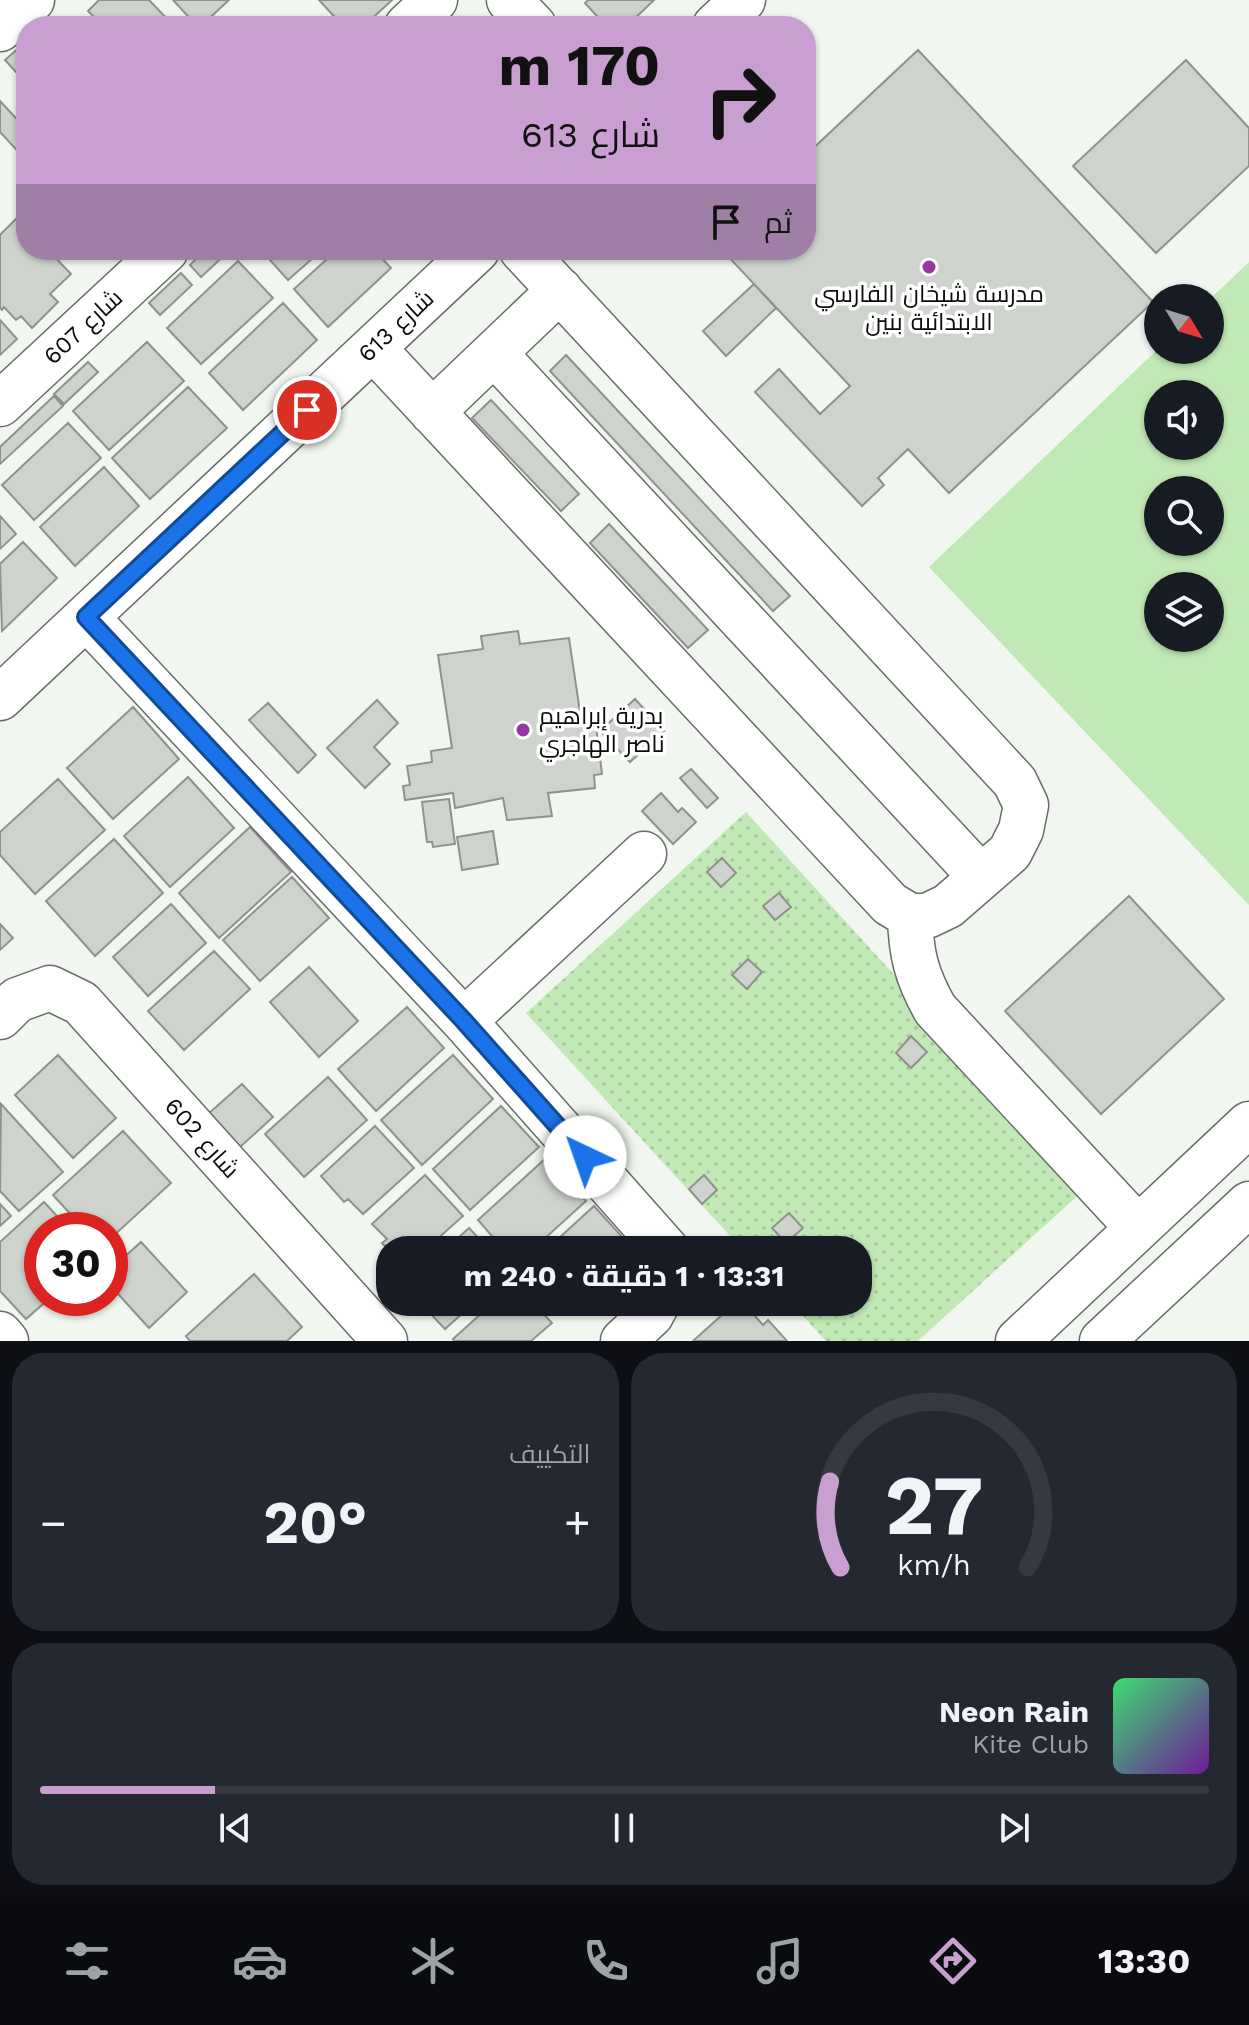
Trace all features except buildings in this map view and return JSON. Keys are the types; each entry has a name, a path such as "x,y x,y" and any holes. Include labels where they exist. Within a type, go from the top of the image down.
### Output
{"street":[{"path":"0,29 32,0"},
{"path":"418,16 435,0"},
{"path":"509,0 524,16"},
{"path":"726,16 743,0"},
{"name":"شارع 607","path":"0,404 155,260"},
{"name":"شارع 613","path":"0,698 466,260"},
{"path":"373,348 890,904 910,916 927,916 948,906 1010,852 1021,830 1026,805 1015,782 532,260"},
{"path":"432,412 560,290"},
{"path":"494,353 981,877"},
{"path":"86,617 464,1021 655,1236"},
{"path":"464,1021 644,854"},
{"path":"910,916 911,949 919,980 935,1009 1138,1228"},
{"name":"شارع 602","path":"0,1017 17,1000 50,988 81,1003 385,1341"},
{"path":"1018,1341 1249,1124"},
{"path":"1102,1341 1249,1204"},
{"path":"623,1341 650,1316"},
{"path":"0,1334 6,1341"}],"green space":[{"path":"1249,262 1249,905 929,567 1144,362 1224,364 1224,286"},
{"path":"746,812 1087,1187 918,1341 826,1341 803,1316 872,1316 872,1236 730,1236 526,1013"}],"place":[{"name":"مدرسة شيخان الفارسي الابتدائية بنين","path":"929,267"},
{"name":"بدرية إبراهيم ناصر الهاجري","path":"523,730"}],"route":[{"path":"307,410 86,617 464,1021 585,1157"}]}
